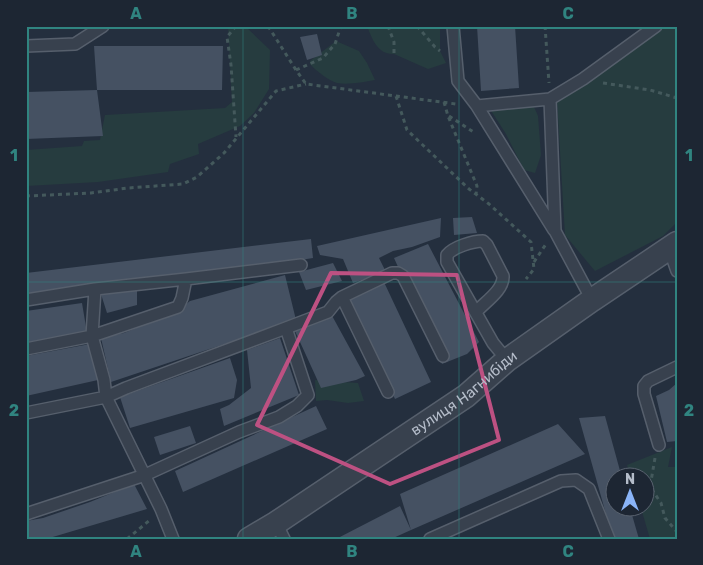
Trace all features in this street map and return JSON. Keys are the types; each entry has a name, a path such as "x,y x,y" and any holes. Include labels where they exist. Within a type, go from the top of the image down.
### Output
{"street":[{"name":"вулиця Нагнибіди","path":"249,539 280,531 466,396 506,360 673,246"}],"lane":[{"path":"26,46 76,44 103,26"},
{"path":"453,26 458,81 477,106 555,231 592,300"},
{"path":"477,106 550,99 656,26"},
{"path":"550,99 555,231"},
{"path":"476,312 504,282 503,276 487,245 483,242 451,250 446,255 447,262 493,343 506,360"},
{"path":"673,246 677,271"},
{"path":"26,300 95,288 301,265"},
{"path":"26,414 106,397 328,312 342,297 392,273 398,273 403,276 443,356"},
{"path":"26,349 92,336 178,306 182,298 186,279"},
{"path":"95,288 92,336 104,380 106,397 164,516 173,539"},
{"path":"342,297 388,392"},
{"path":"26,514 145,476 238,432 279,417 297,406 308,395 286,328"},
{"path":"658,446 644,394 644,386 648,381 677,367"},
{"path":"430,539 562,480 576,480 589,489 609,539"}],"path":[{"path":"236,26 228,37 236,138"},
{"path":"268,26 306,84"},
{"path":"296,70 324,58 335,44 341,26"},
{"path":"388,26 394,42 394,54"},
{"path":"417,26 440,51"},
{"path":"545,26 550,99"},
{"path":"583,78 597,83 650,90 677,98"},
{"path":"26,196 91,193 182,184 198,177 224,153 276,91 306,84 477,106"},
{"path":"396,96 407,130 469,189 489,204 531,242 534,269 526,279"},
{"path":"444,102 477,186 476,194"},
{"path":"448,116 482,137 492,130"},
{"path":"658,446 653,464 650,488 661,503 665,518 677,532"},
{"path":"127,539 151,520 164,516"}],"highlighted area":[{"path":"331,273 457,275 499,440 390,484 257,425"}],"green space":[{"path":"228,26 246,27 270,50 269,89 254,113 240,126 198,144 199,154 170,164 168,172 98,182 26,186 26,150 82,146 84,141 100,140 105,115 225,108 232,102"},
{"path":"367,26 440,26 440,51 446,63 428,69 394,54 388,54 376,45"},
{"path":"659,26 677,26 677,222 663,236 595,271 565,235 557,101"},
{"path":"336,41 359,51 375,80 337,83 326,78 310,64 310,61"},
{"path":"531,102 538,116 541,155 535,173 524,170 506,134 490,109"},
{"path":"315,380 358,383 364,401 348,403 327,400 316,401"},
{"path":"672,447 668,467 677,467 677,539 650,539 644,518 656,518 656,468 628,468 627,465"}],"building":[{"path":"477,26 515,26 519,88 481,91"},
{"path":"317,34 322,55 307,60 300,37"},
{"path":"94,46 223,46 222,90 97,90"},
{"path":"97,90 103,136 26,139 26,92"},
{"path":"472,217 477,233 454,235 453,218"},
{"path":"441,218 440,237 412,247 393,251 379,258 386,272 353,283 343,259 320,255 317,246"},
{"path":"311,239 313,258 226,272 26,294 26,273"},
{"path":"428,244 479,342 467,354 442,364 394,258"},
{"path":"333,263 342,281 306,290 299,272"},
{"path":"285,275 296,320 111,382 101,338 124,333 176,312 190,301"},
{"path":"383,280 431,382 395,399 347,297"},
{"path":"137,284 137,305 107,313 100,291"},
{"path":"82,303 87,333 26,345 26,311"},
{"path":"330,312 365,376 321,388 295,331"},
{"path":"280,338 299,395 224,426 220,409 229,405 251,388 247,350"},
{"path":"90,344 98,380 26,396 26,356"},
{"path":"230,358 237,380 234,398 130,428 120,397"},
{"path":"677,383 677,441 667,442 656,396 669,390"},
{"path":"316,406 327,429 183,492 175,471"},
{"path":"605,416 619,468 606,468 606,514 579,418"},
{"path":"558,424 585,454 411,530 400,494"},
{"path":"190,426 196,443 160,455 154,437"},
{"path":"134,484 147,509 46,539 26,539 26,521 43,518 90,502"},
{"path":"400,506 411,530 391,539 336,539"},
{"path":"607,518 633,518 639,539 613,539"}]}
